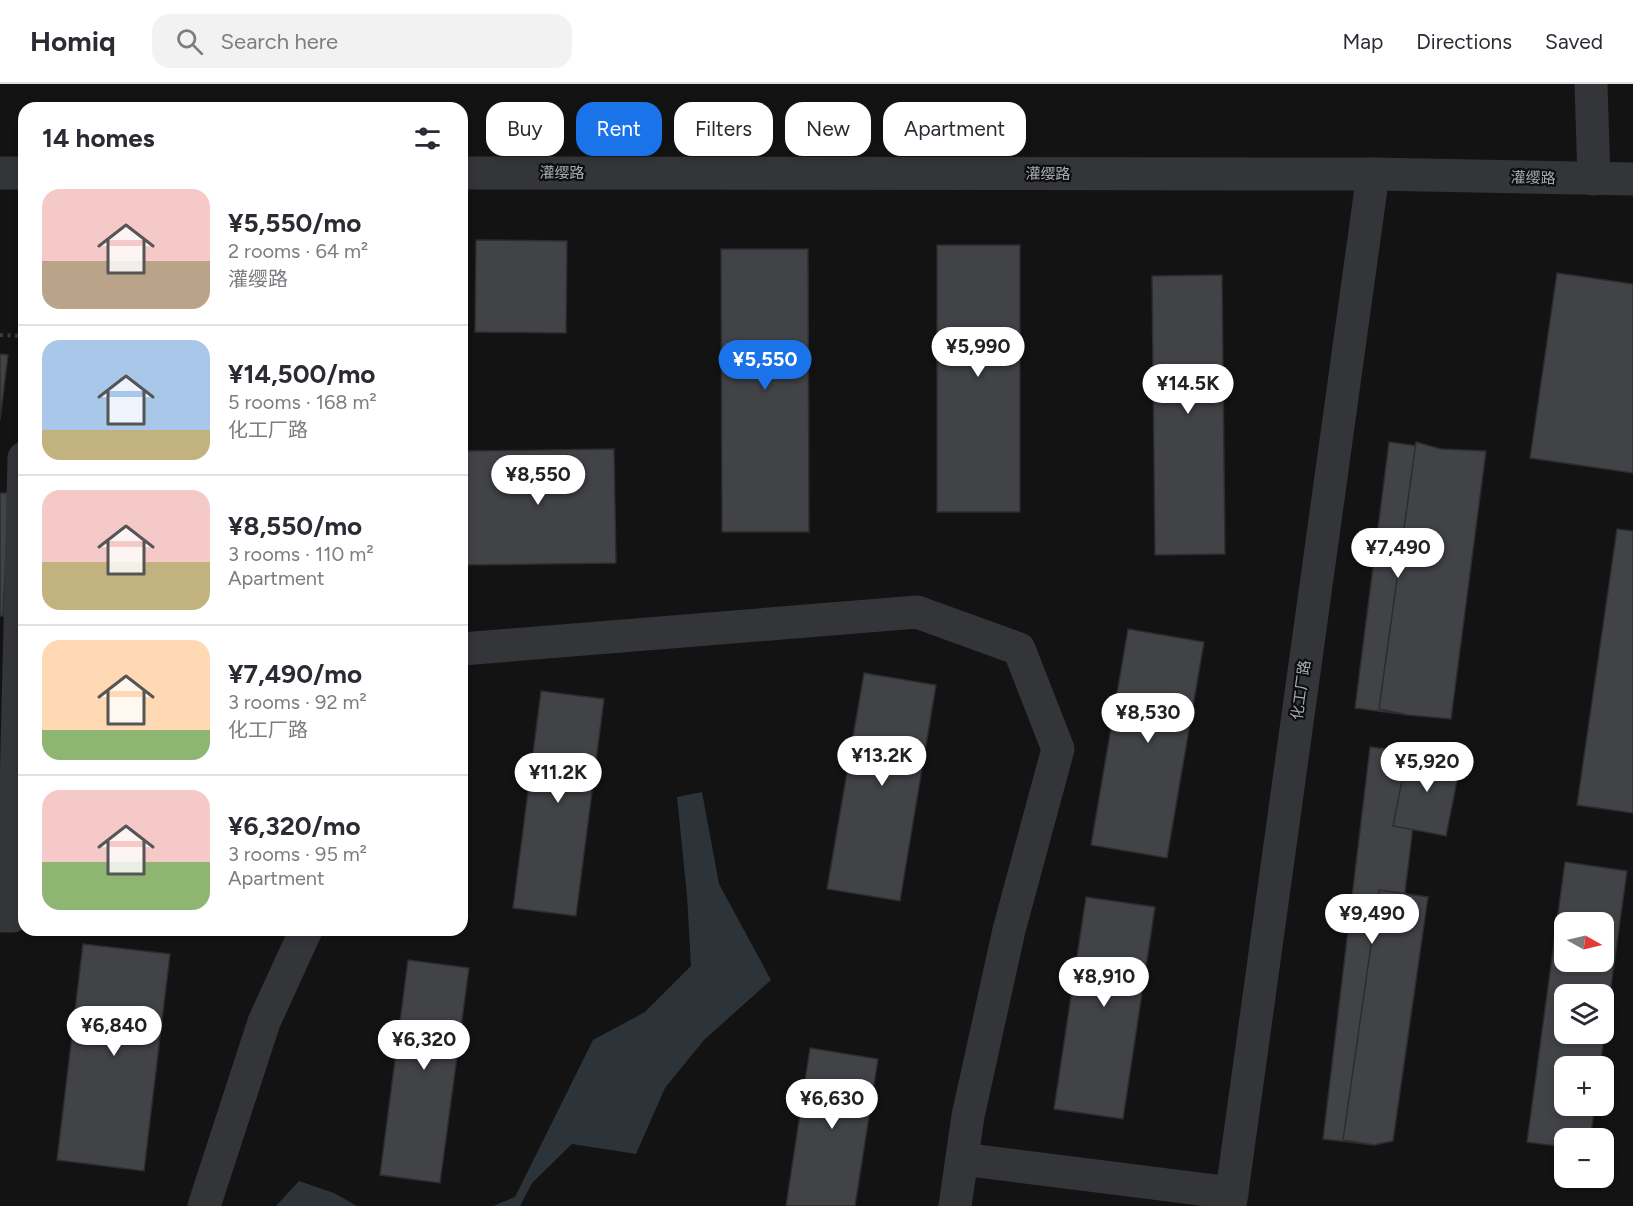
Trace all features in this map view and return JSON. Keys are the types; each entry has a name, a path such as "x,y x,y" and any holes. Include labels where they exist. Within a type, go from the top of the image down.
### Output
{"street":[{"path":"1591,84 1594,179"},
{"path":"0,173 18,173"},
{"name":"灌缨路","path":"468,173 1373,174 1633,178"},
{"name":"化工厂路","path":"1231,1200 1373,174"},
{"path":"468,649 917,612 1019,649 1058,749 1009,930 968,1116 955,1206"},
{"path":"0,916 13,916 18,708"},
{"path":"204,1206 264,1022 303,936"},
{"path":"962,1159 1231,1200"}],"path":[{"path":"0,335 18,336"}],"shaded area":[{"path":"702,792 719,884 771,980 704,1040 665,1088 636,1154 572,1144 532,1183 520,1206 493,1206 515,1197 593,1040 645,1012 691,966 677,797"},
{"path":"299,1181 334,1193 357,1206 276,1206"}],"building":[{"path":"476,240 567,241 566,333 475,332"},
{"path":"937,245 1020,245 1020,512 937,512"},
{"path":"721,249 808,249 809,532 722,532"},
{"path":"1557,273 1633,284 1633,473 1530,458"},
{"path":"1222,275 1225,554 1155,555 1152,276"},
{"path":"0,354 8,355 0,420"},
{"path":"1389,442 1441,449 1408,715 1355,708"},
{"path":"1416,442 1441,449 1486,451 1451,719 1408,715 1379,709"},
{"path":"614,449 616,563 468,565 468,451"},
{"path":"0,493 9,493 3,616 0,616"},
{"path":"1617,529 1633,531 1633,813 1577,805"},
{"path":"1128,629 1204,642 1167,858 1091,845"},
{"path":"864,673 936,685 900,901 827,889"},
{"path":"541,691 604,699 576,916 513,908"},
{"path":"1370,747 1422,753 1374,1145 1323,1139"},
{"path":"1408,751 1461,761 1446,836 1393,826"},
{"path":"1565,862 1627,871 1614,965 1614,912 1558,912"},
{"path":"1379,890 1428,897 1393,1141 1374,1145 1343,1140"},
{"path":"1086,897 1155,907 1123,1119 1054,1109"},
{"path":"1554,943 1554,972 1613,972 1611,984 1554,984 1554,1044 1603,1044 1601,1056 1554,1056 1554,1116 1593,1116 1592,1128 1554,1128 1554,1146 1527,1142"},
{"path":"83,944 170,954 144,1171 57,1160"},
{"path":"408,960 469,968 440,1183 380,1175"},
{"path":"810,1048 878,1059 855,1206 786,1206"}]}
